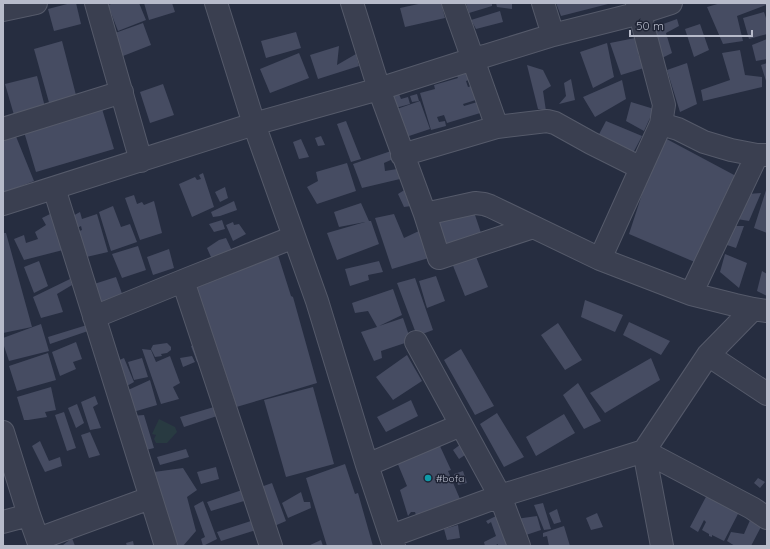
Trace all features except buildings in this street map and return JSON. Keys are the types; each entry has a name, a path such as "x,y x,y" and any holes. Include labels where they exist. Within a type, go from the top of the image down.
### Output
{"street":[{"path":"3,10 36,3"},
{"path":"96,3 141,161"},
{"path":"216,3 254,124 317,302 392,541 500,496 644,451 708,356 760,310"},
{"path":"352,3 379,89 402,155 425,214 439,258 533,227"},
{"path":"453,3 497,127"},
{"path":"543,3 553,35"},
{"path":"3,204 254,124 379,89 639,8 671,3"},
{"path":"600,259 661,124 664,105 639,8"},
{"path":"3,129 122,92"},
{"path":"402,155 497,127 547,121 555,123 641,168"},
{"path":"661,124 678,129 704,142 731,150 762,155 691,294"},
{"path":"54,188 166,546"},
{"path":"425,214 475,203 484,204 600,259 691,294 760,310"},
{"path":"94,317 183,280 294,237"},
{"path":"183,280 271,546"},
{"path":"416,342 500,496 519,546"},
{"path":"708,356 767,394"},
{"path":"367,465 461,425"},
{"path":"3,432 39,542 150,498"},
{"path":"644,451 752,508 767,518"},
{"path":"644,451 662,546"},
{"path":"3,522 29,515"}],"shaded area":[{"path":"159,419 175,427 177,432 167,443 156,443 154,439 156,435 152,434"}],"place":[{"name":"#bofa","path":"428,478"}]}
